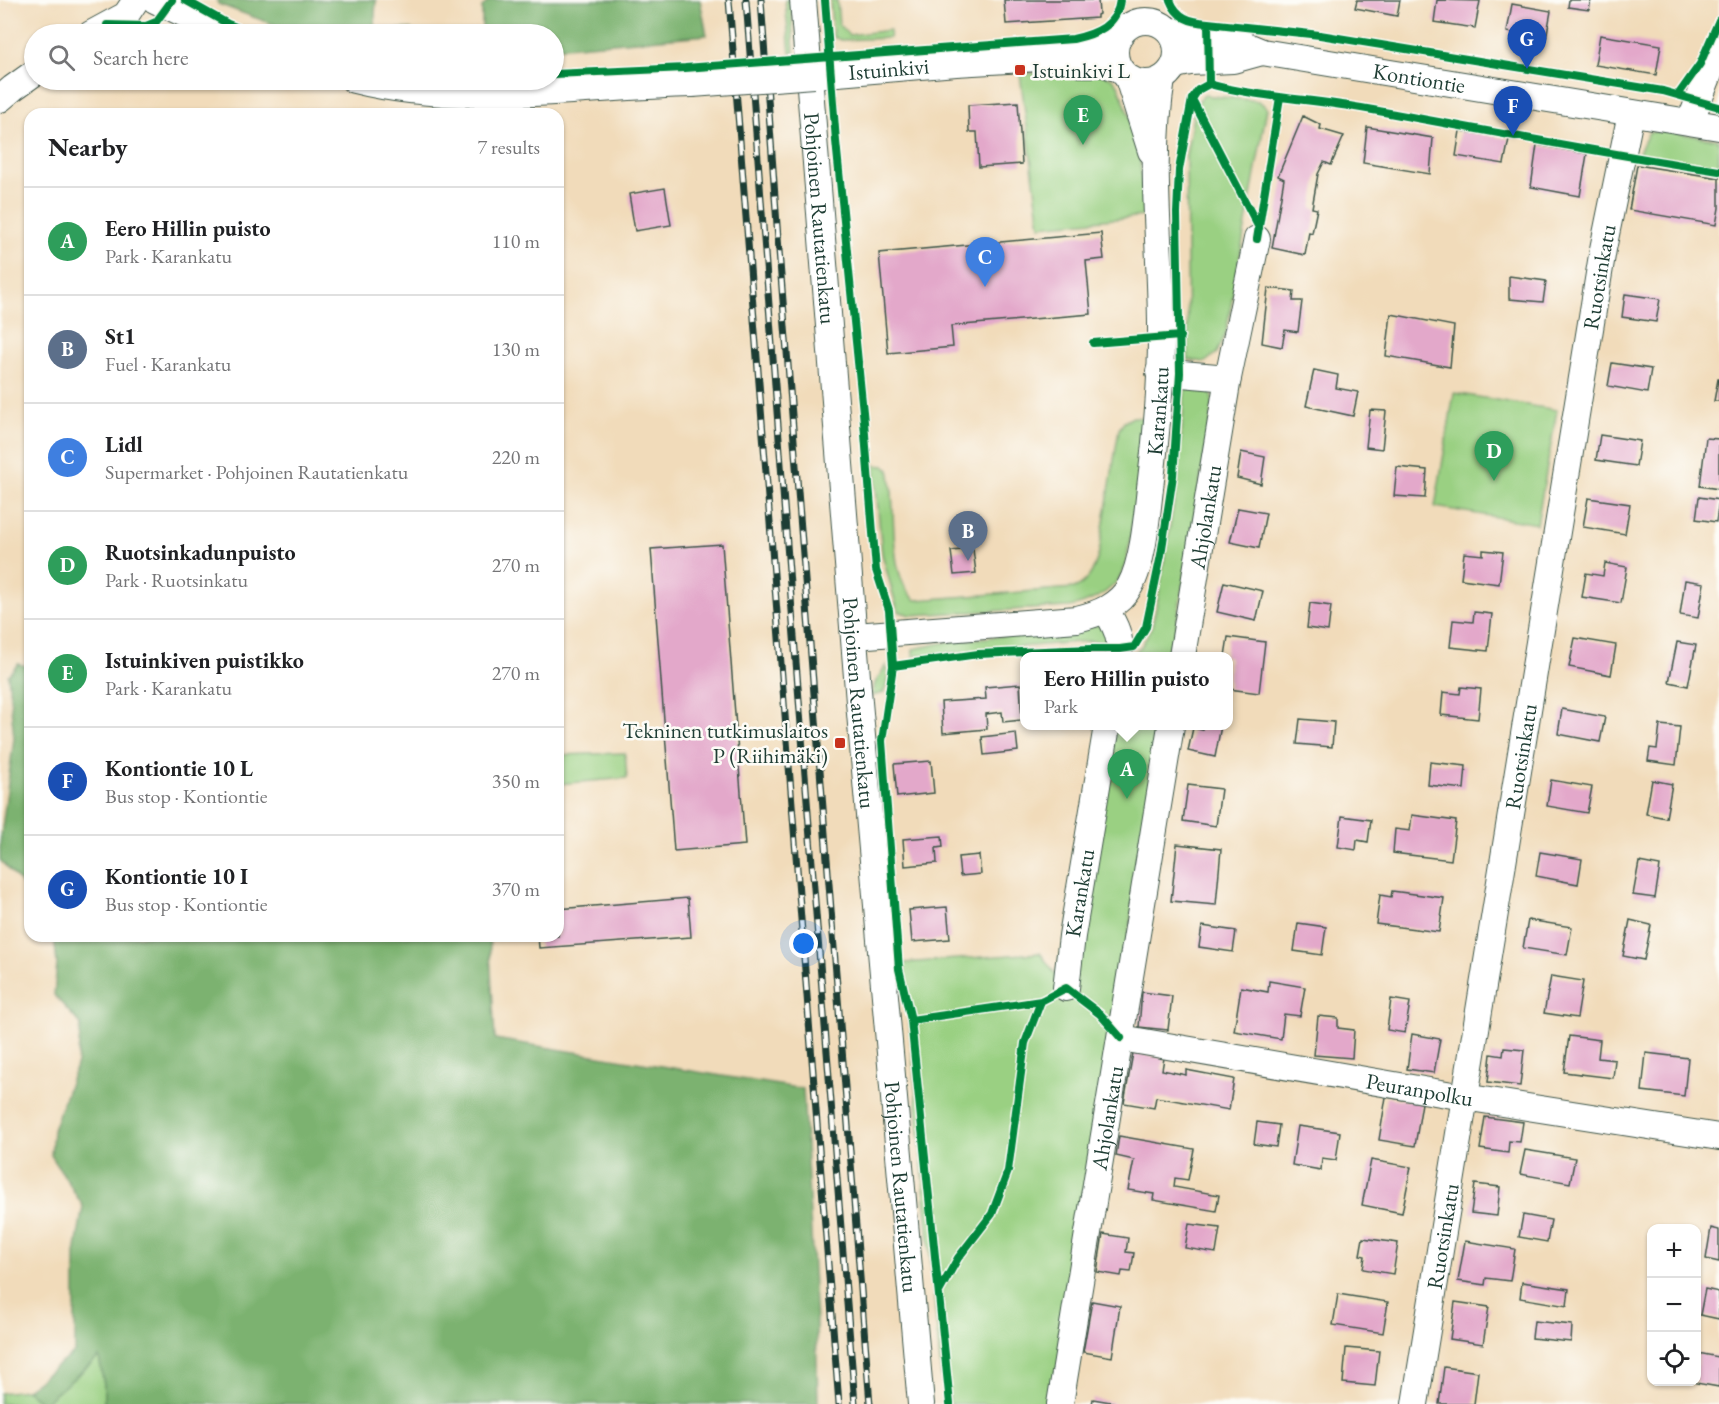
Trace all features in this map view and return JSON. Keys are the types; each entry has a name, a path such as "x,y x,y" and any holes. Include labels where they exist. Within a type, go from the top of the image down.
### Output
{"street":[{"path":"109,24 126,15 136,0"},
{"path":"155,0 196,9 215,24"},
{"name":"Pohjoinen Rautatienkatu","path":"803,0 921,1404"},
{"path":"1123,32 1145,20 1162,18 1177,47 1169,72 1156,82 1142,83 1124,74 1115,60 1114,49 1123,32 1132,0"},
{"name":"Kontiontie","path":"1162,18 1188,37 1233,40 1262,52 1719,127"},
{"name":"Istuinkivi","path":"1057,57 1123,32"},
{"path":"1690,122 1719,49"},
{"name":"Kontiontie","path":"1169,72 1190,62 1233,60 1262,52"},
{"name":"Istuinkivi","path":"406,90 459,95 575,92 1057,57 1081,64 1104,64 1124,74"},
{"name":"Karankatu","path":"855,636 1077,619 1106,610 1117,602 1130,586 1139,559 1155,448 1161,338 1154,163 1169,72"},
{"name":"Karankatu","path":"1124,74 1154,163"},
{"path":"0,99 24,80"},
{"name":"Ruotsinkatu","path":"1415,1404 1603,249 1631,112"},
{"name":"Ahjolankatu","path":"1183,652 1228,378 1257,239"},
{"path":"1159,372 1228,378"},
{"path":"1106,610 1120,638 1119,652"},
{"name":"Karankatu","path":"1066,988 1071,936 1106,730"},
{"name":"Ahjolankatu","path":"1060,1404 1170,730"},
{"name":"Peuranpolku","path":"1121,1038 1464,1097 1719,1137"}],"green space":[{"path":"217,0 376,0 374,24 272,24 218,4"},
{"path":"490,0 700,0 707,35 564,47 564,24 482,24 482,7"},
{"path":"785,0 791,0 794,53 790,53"},
{"path":"830,0 837,0 839,25 849,35 890,30 889,38 841,40 833,37"},
{"path":"1093,70 1112,78 1118,85 1135,131 1145,216 1040,226 1020,74"},
{"path":"1204,95 1259,101 1267,108 1226,333 1217,353 1205,362 1188,360 1186,155 1195,105"},
{"path":"1665,131 1719,140 1719,169 1637,156 1649,132"},
{"path":"1193,384 1202,385 1211,392 1213,404 1172,652 1136,652 1152,626 1158,598 1178,477 1185,388"},
{"path":"1454,393 1557,410 1537,524 1435,507"},
{"path":"1133,417 1139,417 1145,423 1127,561 1118,580 1106,592 1084,603 1069,607 911,615 900,612 882,554 874,465 885,466 889,470 896,558 906,589 916,600 1074,588 1087,578 1099,553 1119,429 1124,422"},
{"path":"1100,625 1117,644 1090,641 913,656 913,649 947,642"},
{"path":"18,664 24,666 24,886 0,860 0,843 14,738 8,675"},
{"path":"886,665 885,690 883,693 872,696 875,683"},
{"path":"1116,730 1159,730 1057,1404 951,1404 941,1375 904,963 1040,953 1056,975"},
{"path":"625,753 627,778 564,783 564,755"},
{"path":"55,942 489,942 495,1039 803,1089 816,1323 818,1404 104,1404 104,1385 99,1357 43,1404 26,1390 75,1352 75,1254 83,1206 51,1155 53,1130 77,1063 81,1025 54,995 57,964"},
{"path":"99,1357 104,1385 104,1404 43,1404"},
{"path":"26,1390 43,1404 0,1404 0,1393"}],"building":[{"path":"1004,0 1098,0 1099,14 1097,18 1006,24"},
{"path":"1357,0 1400,0 1397,16 1355,8"},
{"path":"1437,0 1480,1 1475,28 1434,22"},
{"path":"1569,0 1591,0 1589,10 1568,7"},
{"path":"1512,4 1551,11 1546,39 1507,32"},
{"path":"1600,35 1661,45 1656,75 1595,65"},
{"path":"1018,102 1022,164 979,167 977,132 969,132 968,105"},
{"path":"1303,116 1321,125 1320,129 1344,136 1331,165 1324,162 1318,174 1312,208 1317,209 1312,233 1309,232 1305,255 1272,248 1284,179 1278,176"},
{"path":"1367,127 1433,138 1430,174 1363,163"},
{"path":"1460,131 1509,139 1504,164 1456,156"},
{"path":"1537,145 1587,154 1580,196 1531,187"},
{"path":"1637,165 1719,178 1719,208 1716,225 1629,210"},
{"path":"665,188 671,225 635,231 629,194"},
{"path":"1101,233 1104,259 1086,261 1091,314 951,326 953,347 888,353 879,253"},
{"path":"1509,276 1546,281 1543,302 1509,299"},
{"path":"1268,288 1294,291 1293,301 1302,301 1298,332 1285,330 1282,347 1262,343"},
{"path":"1625,294 1660,299 1656,322 1622,317"},
{"path":"1391,314 1454,326 1450,367 1386,356"},
{"path":"1612,363 1651,369 1647,393 1608,386"},
{"path":"1314,370 1338,375 1336,388 1358,392 1353,416 1306,406"},
{"path":"1718,379 1719,401 1714,401"},
{"path":"1370,410 1386,411 1382,449 1366,447"},
{"path":"1600,435 1640,441 1636,466 1596,460"},
{"path":"1706,438 1719,439 1719,489 1700,486"},
{"path":"1241,452 1265,457 1261,484 1237,478"},
{"path":"1397,467 1427,470 1425,498 1394,496"},
{"path":"1699,497 1719,500 1716,522 1696,519"},
{"path":"1588,498 1630,504 1625,534 1583,527"},
{"path":"1238,508 1266,513 1259,548 1230,542"},
{"path":"722,544 745,845 674,851 651,549"},
{"path":"973,549 976,573 954,575 951,551"},
{"path":"1483,550 1503,552 1499,584 1461,579 1464,553 1483,555"},
{"path":"1605,563 1627,567 1621,603 1582,597 1586,573 1603,576"},
{"path":"1685,580 1704,583 1698,618 1680,615"},
{"path":"1224,582 1263,591 1256,621 1217,612"},
{"path":"1310,603 1331,606 1328,631 1307,628"},
{"path":"1474,612 1492,614 1488,651 1450,647 1453,620 1473,622"},
{"path":"1228,637 1265,642 1259,693 1233,690 1233,652 1226,652"},
{"path":"1575,638 1616,645 1611,675 1569,667"},
{"path":"1677,642 1696,645 1688,686 1669,682"},
{"path":"1020,684 1020,720 1003,722 1002,712 986,714 987,729 943,733 941,702 986,699 985,687"},
{"path":"1461,687 1481,689 1478,719 1441,715 1443,692 1460,694"},
{"path":"1562,709 1605,717 1600,742 1558,734"},
{"path":"1300,719 1334,722 1332,747 1297,744"},
{"path":"1660,725 1680,727 1676,765 1648,761 1650,748 1657,749"},
{"path":"1193,730 1220,730 1215,757 1188,751"},
{"path":"1016,733 1018,751 984,755 982,737"},
{"path":"931,761 934,793 897,797 894,764"},
{"path":"1430,762 1466,766 1464,789 1428,785"},
{"path":"1551,780 1592,787 1587,813 1547,806"},
{"path":"1652,780 1672,784 1666,818 1646,814"},
{"path":"1188,785 1221,789 1216,826 1183,821"},
{"path":"1412,815 1456,821 1451,860 1393,853 1395,829 1410,831"},
{"path":"1342,816 1371,820 1368,842 1357,840 1356,850 1338,847"},
{"path":"942,836 943,847 936,848 937,863 905,866 903,839"},
{"path":"1177,844 1221,849 1216,905 1171,901"},
{"path":"1540,852 1582,859 1578,884 1536,876"},
{"path":"979,855 981,874 960,876 958,857"},
{"path":"1639,862 1660,866 1655,898 1633,895"},
{"path":"1392,891 1444,898 1439,932 1376,924 1380,895 1391,897"},
{"path":"688,898 691,937 539,948 538,942 564,942 564,908"},
{"path":"947,907 950,939 912,942 909,910"},
{"path":"1528,920 1572,927 1567,955 1523,948"},
{"path":"1630,920 1651,925 1644,960 1623,956"},
{"path":"1298,923 1326,927 1322,955 1294,951"},
{"path":"1202,926 1236,931 1233,952 1199,947"},
{"path":"1551,976 1583,981 1577,1018 1544,1013"},
{"path":"1269,981 1305,987 1300,1016 1284,1014 1281,1039 1234,1031 1241,987 1268,992"},
{"path":"1142,992 1172,996 1168,1030 1139,1027"},
{"path":"1391,999 1410,1002 1405,1033 1387,1030"},
{"path":"1318,1016 1338,1018 1338,1028 1354,1030 1352,1058 1314,1055"},
{"path":"1412,1034 1440,1039 1434,1073 1407,1069"},
{"path":"1569,1036 1600,1040 1598,1058 1615,1060 1613,1078 1564,1072"},
{"path":"1504,1048 1524,1050 1520,1086 1488,1082 1491,1054 1503,1056"},
{"path":"1133,1053 1164,1058 1162,1070 1186,1075 1186,1070 1234,1079 1229,1110 1156,1097 1154,1108 1124,1103"},
{"path":"1646,1053 1688,1058 1684,1096 1642,1091"},
{"path":"1386,1097 1422,1103 1415,1146 1379,1140"},
{"path":"1485,1117 1523,1122 1520,1142 1509,1141 1508,1153 1480,1149"},
{"path":"1257,1122 1279,1125 1276,1147 1254,1144"},
{"path":"1298,1126 1340,1132 1336,1160 1322,1158 1321,1170 1292,1165"},
{"path":"1119,1136 1194,1149 1188,1180 1175,1178 1174,1187 1219,1195 1216,1211 1153,1200 1154,1194 1128,1190 1134,1160 1116,1156"},
{"path":"1525,1150 1575,1158 1570,1183 1520,1174"},
{"path":"1371,1160 1411,1167 1402,1213 1362,1205"},
{"path":"1475,1184 1500,1187 1497,1216 1471,1213"},
{"path":"1523,1215 1551,1220 1547,1242 1519,1237"},
{"path":"1189,1224 1220,1228 1216,1253 1185,1248"},
{"path":"1711,1228 1719,1230 1719,1262 1706,1259"},
{"path":"1103,1234 1128,1238 1126,1252 1134,1253 1131,1272 1122,1271 1121,1276 1097,1272"},
{"path":"1363,1238 1398,1243 1393,1274 1363,1269 1365,1256 1360,1255"},
{"path":"1465,1241 1515,1249 1510,1281 1486,1278 1485,1285 1458,1281"},
{"path":"1522,1282 1569,1289 1567,1306 1520,1298"},
{"path":"1705,1289 1719,1292 1719,1319 1701,1315"},
{"path":"1338,1294 1388,1302 1383,1333 1333,1325"},
{"path":"1092,1301 1120,1306 1112,1357 1083,1352"},
{"path":"1455,1302 1489,1307 1483,1344 1450,1339"},
{"path":"1534,1321 1572,1325 1571,1342 1532,1338"},
{"path":"1346,1348 1379,1351 1375,1386 1343,1383"},
{"path":"1701,1354 1719,1357 1719,1387 1701,1384"},
{"path":"1444,1367 1478,1372 1474,1404 1439,1404"},
{"path":"1093,1399 1116,1403 1116,1404 1092,1404"}],"railway":[{"path":"729,0 839,1404"},
{"path":"746,0 855,1404"},
{"path":"761,0 870,1404"}],"cycle path":[{"path":"151,24 156,22 172,0"},
{"path":"185,0 228,24"},
{"path":"825,0 876,570 889,610 893,666 882,741 899,969 911,1020 950,1404"},
{"path":"564,74 685,68 1073,39 1104,27 1115,16 1120,0"},
{"path":"1023,652 1134,647 1146,627 1161,555 1173,476 1180,373 1177,213 1179,170 1192,99 1198,90 1209,84 1208,23 1195,22 1180,15 1170,0"},
{"path":"1678,95 1700,64 1719,20"},
{"path":"1208,23 1320,35 1663,91 1719,107"},
{"path":"1209,84 1719,171"},
{"path":"1257,239 1280,97"},
{"path":"1192,99 1259,228"},
{"path":"1093,343 1180,336"},
{"path":"893,666 978,654 1020,652"},
{"path":"911,1020 1041,1001 1066,988 1100,1014 1121,1038"},
{"path":"939,1292 958,1258 992,1214 1008,1171 1025,1043 1041,1001"}],"place":[{"name":"Kontiontie 10 I","path":"1527,69"},
{"name":"Istuinkivi L","path":"1020,70"},
{"name":"Kontiontie 10 L","path":"1513,136"},
{"name":"Istuinkiven puistikko","path":"1083,145"},
{"name":"Lidl","path":"985,287"},
{"name":"Ruotsinkadunpuisto","path":"1494,481"},
{"name":"St1","path":"968,561"},
{"name":"Tekninen tutkimuslaitos P (Riihimäki)","path":"840,743"},
{"name":"Eero Hillin puisto","path":"1127,799"}]}
